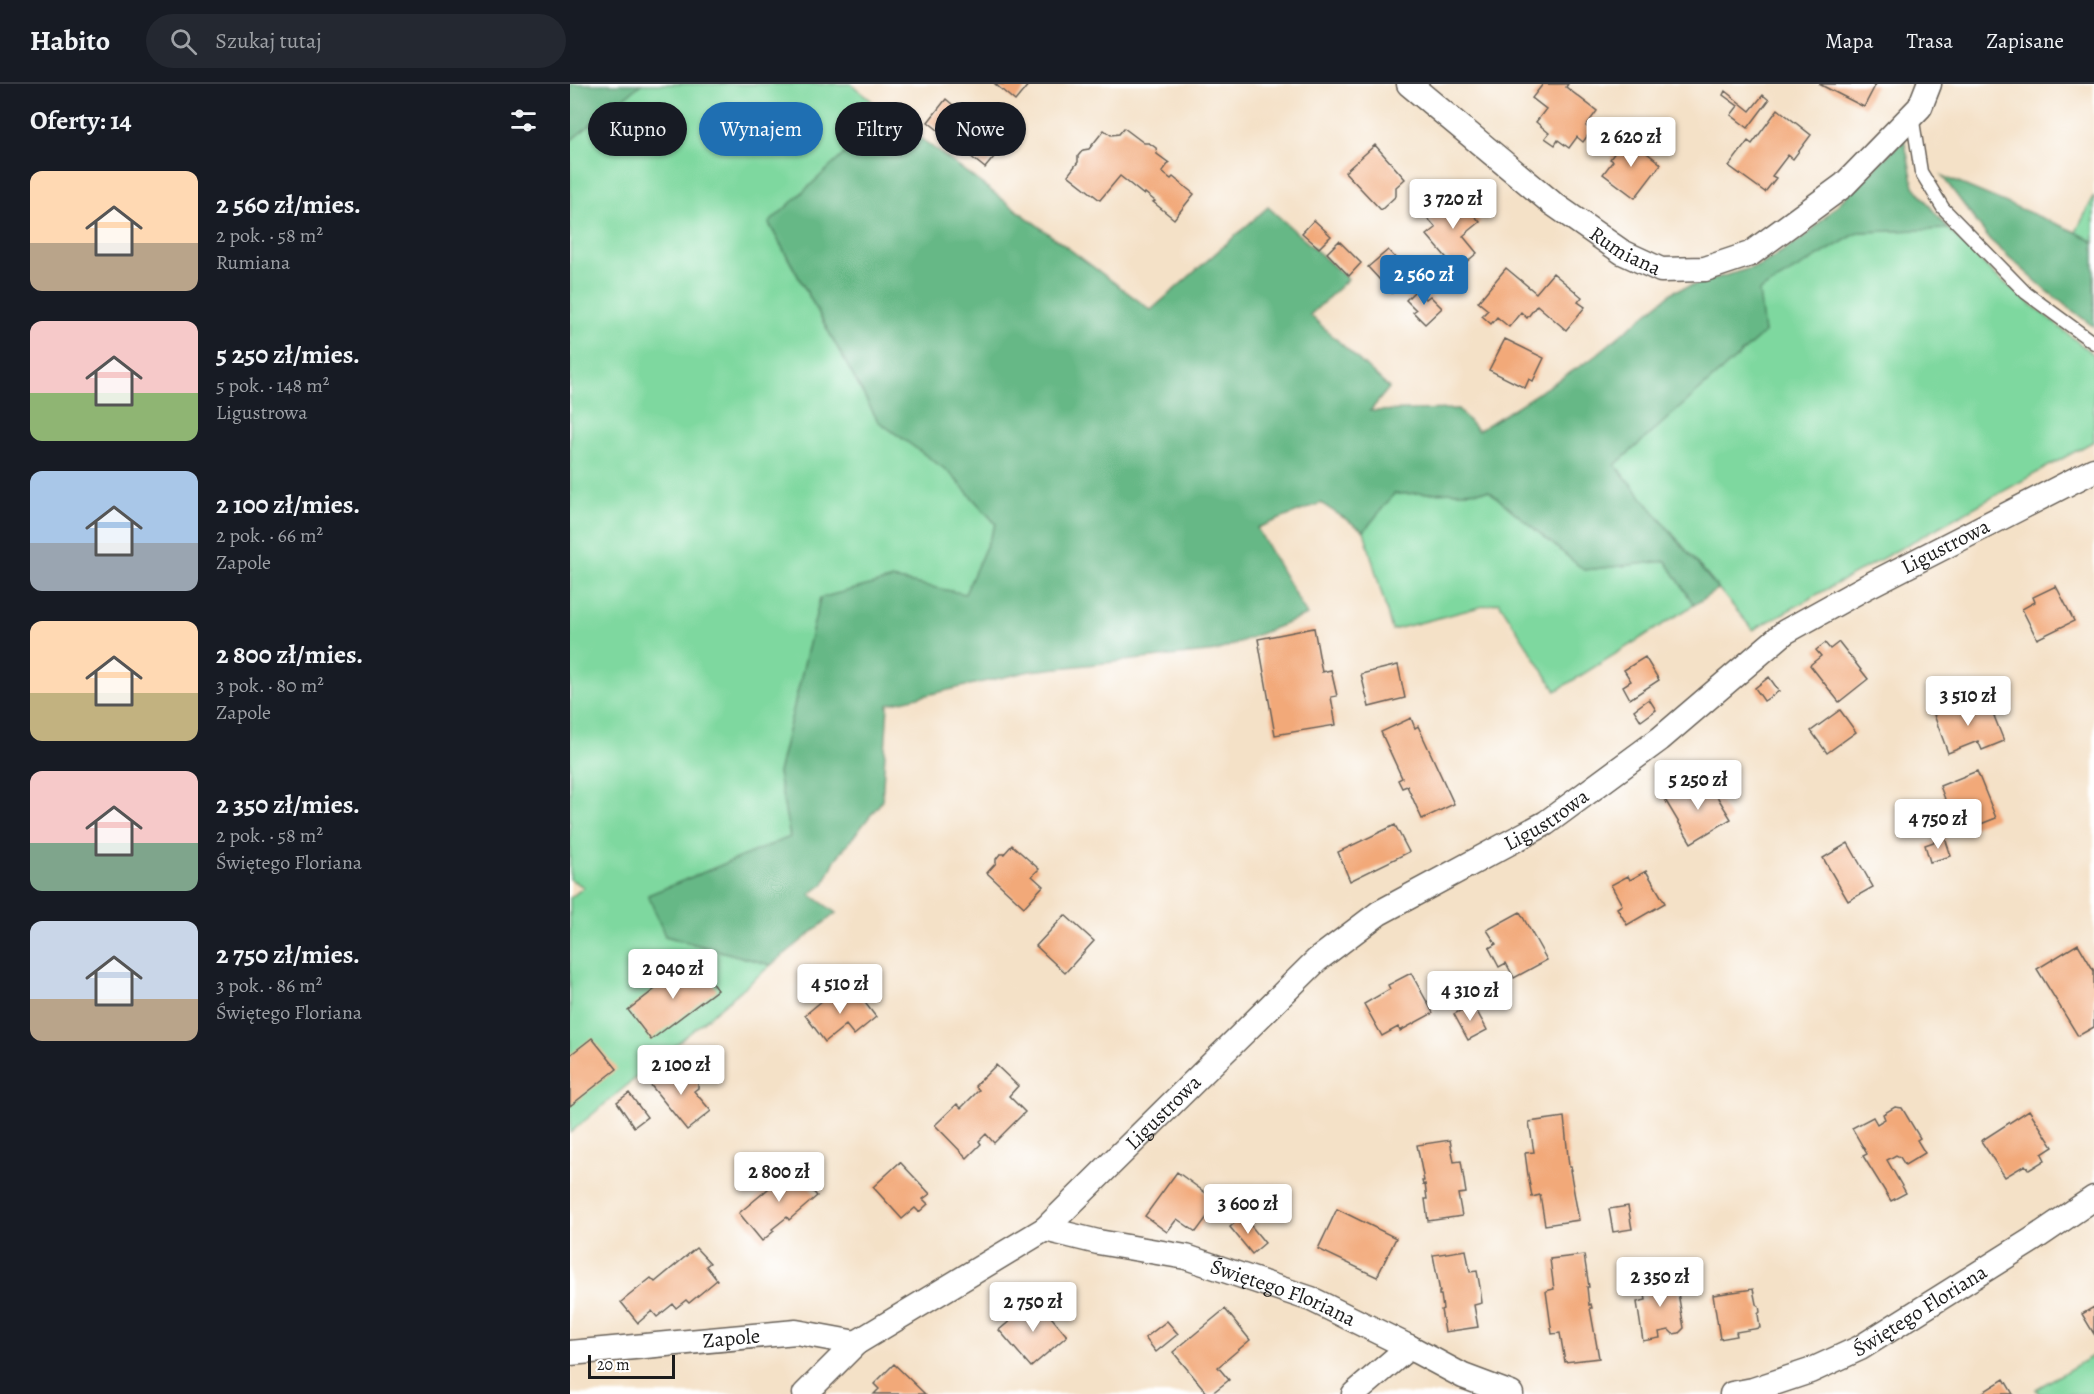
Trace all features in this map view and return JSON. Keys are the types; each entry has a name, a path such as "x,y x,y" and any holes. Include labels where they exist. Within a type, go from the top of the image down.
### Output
{"street":[{"name":"Rumiana","path":"1409,84 1552,202 1622,252 1661,270 1705,269 1750,254 1844,185 1920,107 1929,84"},
{"name":"Ligustrowa","path":"1045,1229 1317,960 1379,914 1546,823 1660,739 1785,632 1866,587 2094,470"},
{"name":"Świętego Floriana","path":"1732,1394 1753,1390 1810,1371 1860,1348 2032,1240 2094,1198"},
{"path":"805,1394 855,1343 1045,1229"},
{"name":"Świętego Floriana","path":"1045,1229 1098,1242 1186,1257 1311,1299 1463,1376 1511,1394"},
{"name":"Zapole","path":"570,1353 796,1332 855,1343"},
{"path":"1354,1394 1409,1347"}],"lane":[{"path":"1912,115 1921,172 1943,208 2026,293 2094,343"}],"green space":[{"path":"570,84 641,84 619,102 588,102 588,127 570,141"},
{"path":"641,84 851,84 873,102 835,102 835,156 843,156 769,224 878,421 949,472 996,524 965,594 893,579 820,598 778,773 790,837 665,936 771,965 570,1133 570,898 584,887 570,879 570,141 588,127 588,156 687,156 687,102 619,102"},
{"path":"1904,139 1914,186 1948,229 1859,232 1759,291 1764,333 1615,465 1718,589 1694,605 1666,561 1584,570 1489,491 1394,494 1364,531 1321,503 1257,528 1307,615 1217,651 1030,671 888,704 882,801 835,860 824,884 810,894 836,913 771,965 665,936 648,895 790,837 778,773 820,598 893,579 965,594 996,524 949,472 878,421 769,223 842,156 923,156 923,140 935,149 935,156 944,156 1151,310 1268,207 1348,279 1310,315 1389,388 1370,411 1458,409 1478,431 1590,360 1674,291 1761,265 1805,237"},
{"path":"1942,176 2076,232 2094,242 2094,327 2047,291 1990,240"},
{"path":"2094,196 2094,242 2076,232"},
{"path":"1948,229 1995,275 2094,355 2094,441 1753,630 1615,465 1764,333 1758,291 1859,232"},
{"path":"1489,491 1584,570 1666,561 1694,605 1556,691 1499,602 1392,630 1364,531 1394,494"},
{"path":"2094,1355 2094,1394 2039,1394 2036,1389"}],"building":[{"path":"995,84 1029,84 1015,101"},
{"path":"1543,84 1568,84 1566,87 1597,111 1586,126 1591,131 1583,142 1577,137 1569,148 1558,140 1555,145 1545,138 1549,133 1536,122 1546,109 1532,98"},
{"path":"1819,84 1876,84 1864,107"},
{"path":"1725,91 1750,111 1763,95 1769,100 1748,128 1731,115 1738,106 1723,95"},
{"path":"1778,109 1811,135 1793,159 1788,155 1772,176 1776,178 1765,192 1729,166 1748,141 1752,144"},
{"path":"935,113 935,128 928,122"},
{"path":"1124,128 1144,143 1149,143 1156,148 1157,154 1169,163 1162,172 1171,179 1173,177 1194,194 1174,219 1145,193 1144,195 1120,176 1100,200 1068,175 1078,162 1078,156 1083,150 1089,149 1104,130 1111,135 1119,134"},
{"path":"1626,137 1661,164 1635,198 1603,174 1613,161 1610,159"},
{"path":"1375,145 1405,179 1396,187 1396,196 1381,210 1345,172"},
{"path":"970,156 995,156 985,168"},
{"path":"1453,191 1480,222 1463,236 1477,253 1457,270 1427,235 1436,228 1425,215"},
{"path":"1314,220 1331,236 1319,248 1302,233"},
{"path":"1339,241 1361,263 1349,276 1327,253"},
{"path":"1388,250 1411,275 1392,293 1368,267"},
{"path":"1506,268 1536,293 1553,273 1582,297 1578,302 1585,307 1566,330 1537,305 1527,318 1521,312 1509,327 1497,317 1491,324 1482,316 1488,310 1478,302"},
{"path":"1417,289 1426,299 1430,296 1442,308 1425,324 1413,312 1416,310 1406,300"},
{"path":"1505,339 1544,358 1533,381 1529,379 1525,388 1489,370"},
{"path":"2056,586 2074,621 2037,639 2022,609 2035,602 2033,597"},
{"path":"1314,628 1322,672 1331,670 1337,696 1331,697 1336,725 1275,735 1258,639"},
{"path":"1839,642 1868,679 1839,702 1810,665 1821,656 1816,650 1825,643 1830,649"},
{"path":"1645,657 1659,680 1630,699 1623,686 1631,681 1624,670"},
{"path":"1398,665 1405,698 1369,707 1361,674"},
{"path":"1769,677 1779,691 1764,701 1755,688"},
{"path":"1969,698 1975,712 1990,706 2004,741 1982,750 1978,741 1948,753 1934,715"},
{"path":"1649,699 1656,710 1641,721 1634,710"},
{"path":"1840,710 1856,732 1827,753 1811,731"},
{"path":"1411,718 1415,728 1418,726 1454,804 1422,819 1407,786 1402,788 1398,780 1402,778 1381,732"},
{"path":"1977,771 1996,818 1958,833 1940,786"},
{"path":"1707,780 1731,819 1691,843 1664,798 1674,792 1678,798"},
{"path":"1395,825 1409,852 1350,881 1338,852"},
{"path":"1945,838 1951,856 1930,862 1925,845"},
{"path":"1848,843 1873,887 1848,901 1823,858"},
{"path":"1012,845 1039,869 1032,876 1043,886 1024,907 987,873 1000,854 1004,854"},
{"path":"1646,871 1665,903 1627,925 1617,908 1622,905 1611,885 1628,876 1630,880"},
{"path":"1520,912 1547,960 1514,978 1506,963 1499,967 1489,948 1496,944 1487,930"},
{"path":"1065,915 1094,941 1065,973 1036,946"},
{"path":"2078,944 2094,971 2094,1027 2078,1036 2037,969"},
{"path":"694,959 717,990 651,1040 628,1010"},
{"path":"1411,973 1433,1013 1400,1031 1398,1027 1382,1036 1364,1004 1390,989 1388,985"},
{"path":"835,990 844,1001 856,991 876,1017 854,1035 846,1025 825,1042 805,1015"},
{"path":"1473,1004 1487,1030 1468,1040 1454,1014"},
{"path":"592,1038 617,1069 570,1106 570,1055"},
{"path":"672,1064 681,1074 691,1072 698,1081 698,1088 694,1091 711,1111 687,1130 649,1083"},
{"path":"996,1065 1018,1086 1009,1096 1025,1112 994,1143 986,1134 979,1141 981,1144 967,1158 935,1125 957,1104 961,1108 979,1090 975,1086"},
{"path":"629,1093 647,1117 634,1127 617,1102"},
{"path":"1895,1107 1902,1108 1920,1138 1917,1140 1925,1153 1905,1165 1896,1155 1887,1160 1906,1193 1891,1201 1863,1156 1867,1154 1852,1128 1873,1117 1877,1124 1885,1119 1883,1114"},
{"path":"2029,1110 2053,1147 2042,1154 2045,1160 2029,1170 2025,1165 2005,1177 1981,1141"},
{"path":"1564,1117 1569,1167 1572,1170 1570,1170 1579,1220 1545,1225 1540,1195 1532,1197 1528,1175 1525,1153 1534,1152 1529,1122"},
{"path":"1450,1140 1454,1162 1461,1161 1466,1193 1458,1194 1462,1216 1428,1221 1425,1184 1423,1185 1422,1181 1424,1181 1417,1145"},
{"path":"900,1162 930,1194 923,1199 928,1204 919,1212 915,1208 902,1219 873,1187"},
{"path":"797,1165 810,1180 806,1183 817,1196 789,1220 787,1217 772,1229 774,1231 762,1241 739,1213"},
{"path":"1177,1172 1218,1202 1196,1232 1177,1219 1167,1232 1145,1216"},
{"path":"1628,1206 1632,1229 1613,1232 1609,1209"},
{"path":"1337,1209 1396,1238 1377,1277 1318,1249"},
{"path":"1243,1216 1265,1243 1252,1254 1230,1227"},
{"path":"696,1248 710,1263 706,1266 717,1280 689,1303 686,1300 676,1308 673,1304 657,1317 652,1311 638,1323 621,1302 651,1278 655,1282"},
{"path":"1466,1250 1470,1272 1477,1271 1480,1287 1482,1303 1474,1305 1478,1327 1445,1332 1433,1255"},
{"path":"1584,1255 1589,1305 1591,1304 1592,1308 1590,1308 1599,1358 1565,1362 1560,1333 1552,1334 1546,1291 1554,1289 1550,1259"},
{"path":"1675,1275 1684,1328 1679,1333 1673,1334 1669,1330 1659,1332 1660,1338 1643,1341 1637,1302 1646,1300 1642,1280"},
{"path":"1753,1289 1756,1304 1759,1306 1760,1328 1736,1332 1737,1336 1720,1339 1713,1295"},
{"path":"1036,1299 1067,1336 1031,1367 999,1330"},
{"path":"2094,1307 2094,1334 2082,1314"},
{"path":"1225,1309 1250,1340 1218,1367 1229,1380 1208,1394 1173,1352"},
{"path":"1167,1321 1178,1334 1156,1352 1145,1338"},
{"path":"894,1364 925,1394 874,1394 879,1389 874,1384"},
{"path":"2004,1379 2013,1394 1980,1394"}]}
